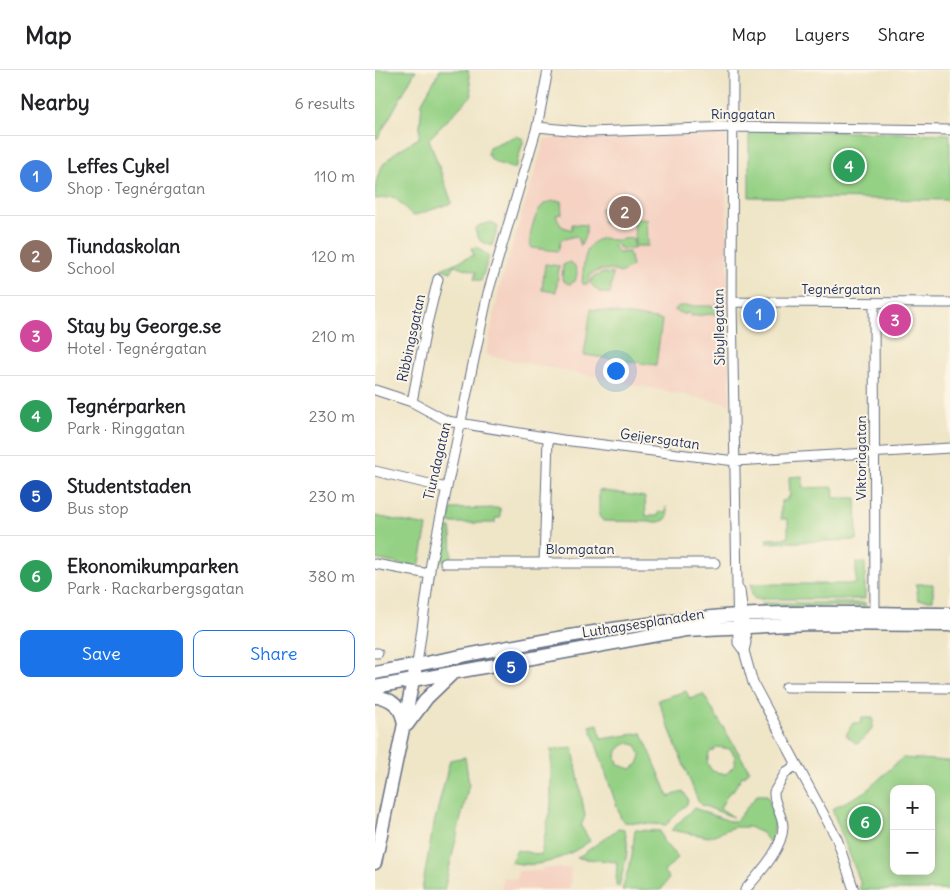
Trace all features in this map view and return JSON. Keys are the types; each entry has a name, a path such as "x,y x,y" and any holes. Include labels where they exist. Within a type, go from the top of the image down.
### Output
{"main road":[{"name":"Luthagsesplanaden","path":"375,673 515,644 645,625 875,614 950,614"},
{"name":"Luthagsesplanaden","path":"375,687 741,621 810,624 950,625"},
{"name":"Tiundagatan","path":"375,864 380,822 404,730 417,664"},
{"path":"404,730 427,698 454,672"},
{"path":"375,697 386,698 396,705 402,715 404,730"}],"street":[{"name":"Tiundagatan","path":"417,664 429,574 489,287 537,127 548,70"},
{"name":"Sibyllegatan","path":"733,70 732,302 741,621 738,643 744,651 753,683 837,839 854,890"},
{"name":"Ringgatan","path":"537,127 589,132 733,127 950,130"},
{"name":"Ribbingsgatan","path":"412,402 438,279"},
{"name":"Tegnérgatan","path":"732,302 950,303"},
{"name":"Viktoriagatan","path":"874,302 875,614"},
{"name":"Geijersgatan","path":"375,390 412,402 447,421 548,438 735,461 875,451 950,448"},
{"path":"544,563 548,438"},
{"path":"375,471 446,488"},
{"name":"Blomgatan","path":"445,564 715,563"},
{"path":"375,564 429,574"},
{"path":"786,687 950,688"},
{"path":"745,890 765,868 774,853 783,828 774,792 786,772 797,765"}],"shaded area":[{"path":"725,135 730,404 486,355 500,285 545,139"},
{"path":"542,868 571,868 570,890 501,890 503,877 516,879 519,871 542,871"}],"green space":[{"path":"375,70 416,70 378,138 375,138"},
{"path":"440,70 468,70 472,95 429,139 452,203 413,216 394,197 375,199 376,186 381,168 386,161 419,138 422,102"},
{"path":"749,130 950,134 950,200 749,197"},
{"path":"516,136 524,139 515,169 496,162 489,157 487,154 489,147"},
{"path":"561,201 562,214 556,215 561,226 572,230 572,224 586,225 586,233 581,246 578,238 575,236 561,240 558,251 532,248 530,244 531,233 539,210 548,202"},
{"path":"601,208 612,208 619,215 619,225 609,225 603,222"},
{"path":"634,219 647,219 648,246 635,246"},
{"path":"492,222 498,227 492,246 480,241 475,230 478,226"},
{"path":"603,238 613,240 633,238 634,249 621,249 616,244 613,245 619,253 629,252 632,266 621,273 609,270 597,271 590,275 588,284 582,284 585,256 591,244"},
{"path":"476,247 489,256 481,281 474,279 476,272 454,265 451,272 441,269 474,255 471,248"},
{"path":"570,262 575,266 577,273 575,281 570,284 562,279 563,265"},
{"path":"545,264 559,266 556,292 542,290"},
{"path":"603,273 613,274 610,294 599,292 590,283 593,277"},
{"path":"717,303 723,303 723,313 691,316 691,314 686,313 685,315 674,310 679,306 717,306"},
{"path":"591,309 662,320 656,365 584,355"},
{"path":"802,476 803,488 833,487 834,498 856,498 857,540 767,543 767,539 788,538 788,519 781,519 781,501 787,500 787,497 790,497 789,477"},
{"path":"599,490 645,497 646,516 658,516 659,512 667,512 666,507 668,516 665,520 659,522 603,521 599,516"},
{"path":"500,508 500,518 495,518 495,523 449,523 451,509"},
{"path":"375,516 427,526 419,568 375,559"},
{"path":"446,528 451,528 452,562 441,561"},
{"path":"856,563 865,563 865,599 755,599 752,596 751,584 856,584"},
{"path":"916,584 933,584 933,600 918,600"},
{"path":"762,603 865,603 866,606 762,608"},
{"path":"686,691 690,699 703,694 749,770 745,776 743,775 732,792 730,791 720,808 733,817 702,805 698,801 658,700","holes":["717,747 730,749 735,756 735,765 726,774 712,771 707,763 709,753"]},
{"path":"862,718 873,718 873,723 869,733 857,744 846,735 853,723 861,723"},
{"path":"598,724 601,739 642,733 669,797 683,791 688,799 687,804 666,825 624,822 621,819 590,726","holes":["627,743 636,745 641,756 638,764 631,769 619,765 616,758 617,750"]},
{"path":"573,748 585,816 581,826 590,841 552,861 532,864 511,862 517,850 541,855 551,805 551,750"},
{"path":"465,757 469,784 444,890 422,890 433,828 450,760"},
{"path":"902,758 950,761 950,890 860,890 860,881 832,809 865,792"},
{"path":"757,795 767,795 776,817 771,844 762,833 749,827 734,827 709,837 671,830 694,808 729,821 736,821"},
{"path":"618,829 624,830 627,844 626,858 619,887 616,886 617,862 577,858"},
{"path":"635,830 660,831 663,841 678,858 664,872 669,878 661,890 622,890 632,856"}],"place":[{"name":"Tegnérparken","path":"849,166"},
{"name":"Tiundaskolan","path":"625,212"},
{"name":"Leffes Cykel","path":"759,314"},
{"name":"Stay by George.se","path":"895,320"},
{"name":"Studentstaden","path":"511,667"},
{"name":"Ekonomikumparken","path":"865,822"}]}
